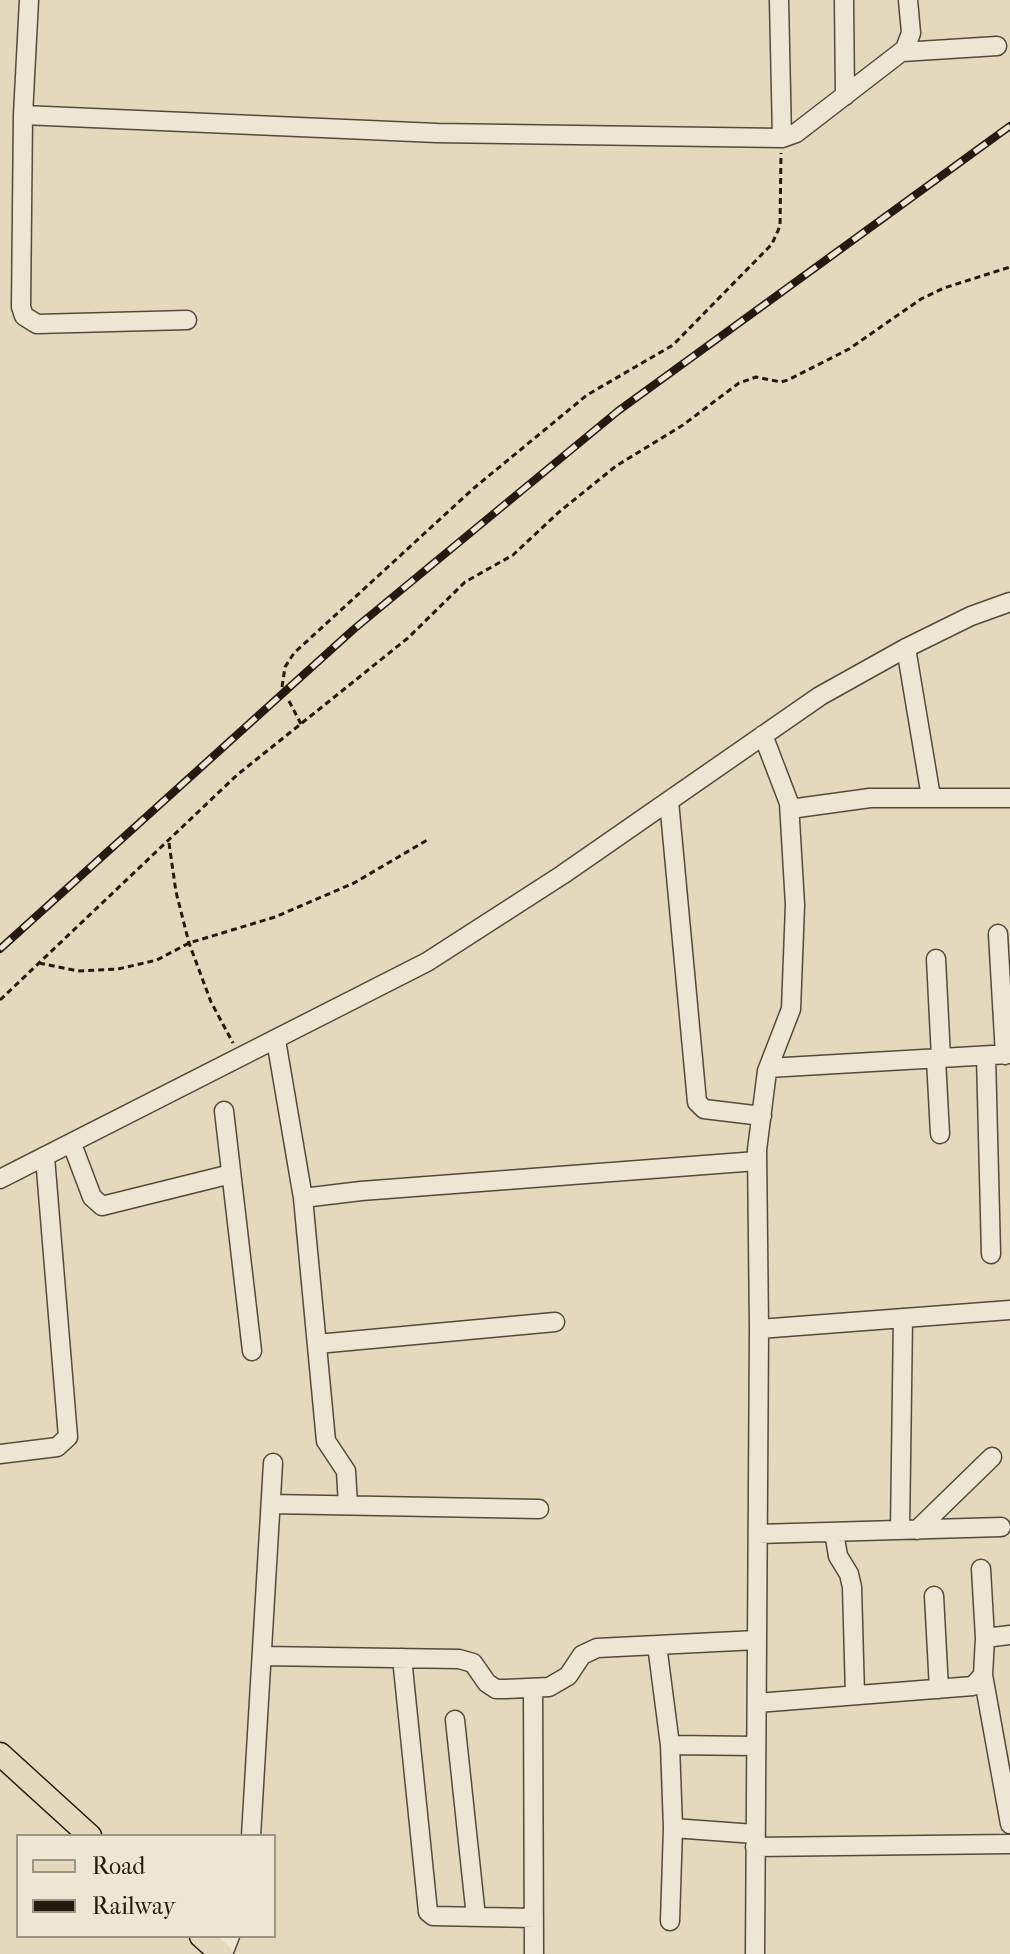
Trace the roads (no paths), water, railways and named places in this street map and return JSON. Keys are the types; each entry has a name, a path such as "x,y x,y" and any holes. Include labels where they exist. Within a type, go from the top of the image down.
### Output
{"main road":[{"path":"0,1754 88,1834"},
{"path":"203,1938 222,1954"}],"street":[{"path":"29,0 23,115 21,307 24,316 37,324 187,320"},
{"path":"779,0 782,138"},
{"path":"844,0 845,96"},
{"path":"23,115 437,133 782,138 796,133 902,52 911,39 908,0"},
{"path":"902,52 997,46"},
{"path":"0,1179 427,962 562,875 820,696 906,648 971,616 1010,602"},
{"path":"906,648 931,797"},
{"path":"755,1954 759,1329 757,1161 768,1068 789,1019 793,997 795,905 790,809 763,735"},
{"path":"790,809 860,798 1010,798"},
{"path":"669,801 697,1102 704,1109 762,1116"},
{"path":"991,1254 1000,1055 998,934"},
{"path":"936,959 940,1134"},
{"path":"276,1040 303,1198 326,1441 346,1471 348,1505"},
{"path":"768,1068 1000,1055"},
{"path":"224,1111 252,1351"},
{"path":"72,1144 92,1197 102,1206 231,1174"},
{"path":"0,1454 57,1447 64,1443 70,1428 45,1157"},
{"path":"303,1198 757,1161"},
{"path":"759,1329 1010,1310"},
{"path":"903,1318 908,1530"},
{"path":"317,1344 555,1322"},
{"path":"908,1530 992,1457"},
{"path":"251,1834 273,1463"},
{"path":"271,1504 539,1509"},
{"path":"758,1534 1001,1527"},
{"path":"834,1532 838,1556 849,1574 852,1587 855,1695"},
{"path":"981,1569 985,1638 983,1675 1010,1824"},
{"path":"934,1596 939,1689"},
{"path":"985,1638 1010,1635"},
{"path":"262,1656 459,1659 473,1663 487,1683 496,1689 533,1688 549,1687 560,1682 568,1676 582,1655 597,1648 757,1640"},
{"path":"657,1645 670,1745 673,1828 670,1921"},
{"path":"402,1658 425,1906 433,1916 534,1918"},
{"path":"757,1703 973,1686 983,1675"},
{"path":"533,1688 534,1954"},
{"path":"455,1720 476,1917"},
{"path":"670,1745 756,1746"},
{"path":"673,1828 755,1841 1010,1844"}],"railway":[{"path":"0,949 354,629 618,411 1010,126"}]}
